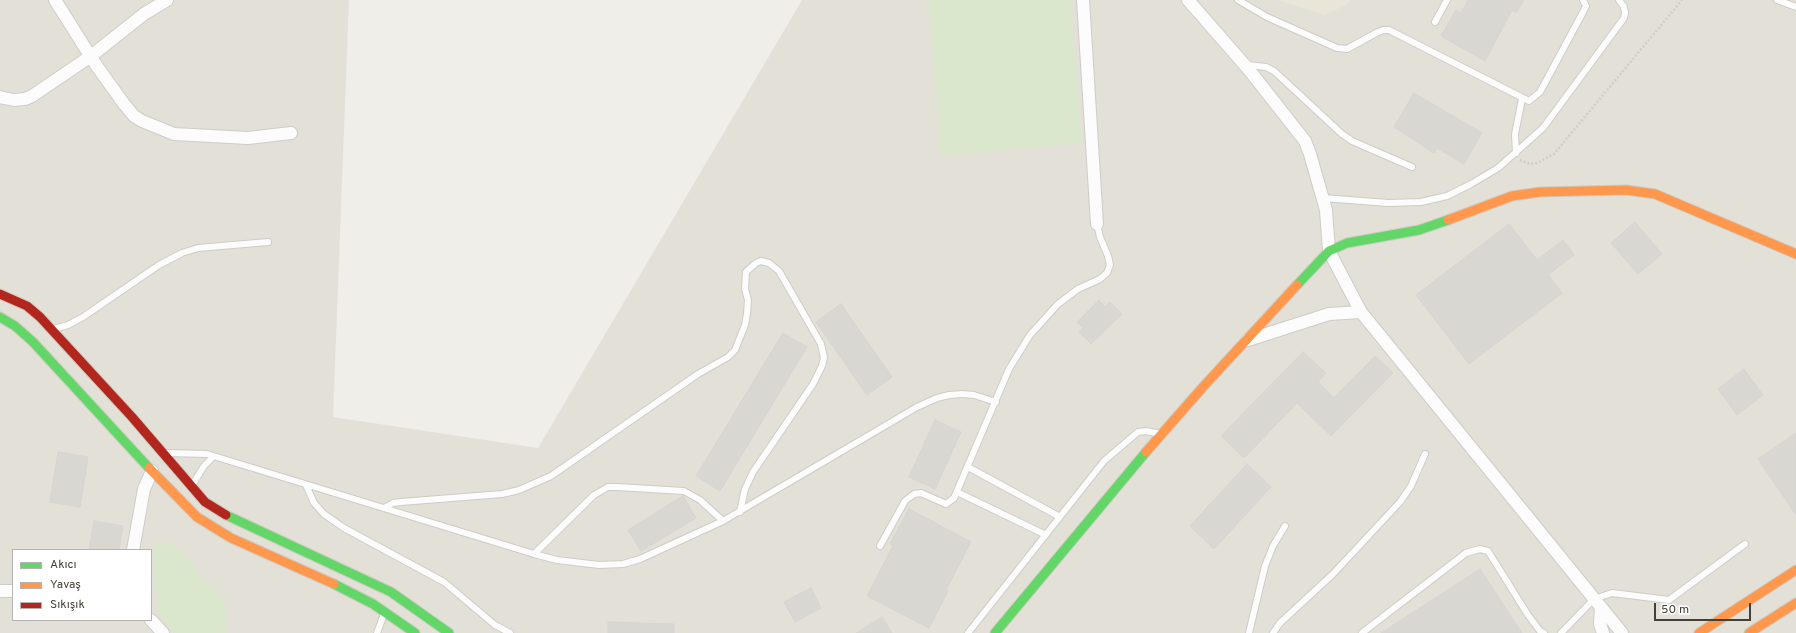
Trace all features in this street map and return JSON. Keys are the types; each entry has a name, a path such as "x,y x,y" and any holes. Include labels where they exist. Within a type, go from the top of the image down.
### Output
{"main road":[{"path":"996,633 1099,507 1162,434 1203,387 1329,251 1347,243 1419,230 1512,196 1540,192 1598,190 1631,191 1655,194 1796,254"},
{"path":"0,294 27,306 52,329 205,502 218,511 391,592 449,633"},
{"path":"0,317 15,326 33,342 152,471 197,517 238,541 351,592 385,612 415,633"},
{"path":"1699,633 1796,570"},
{"path":"1749,633 1796,603"}],"street":[{"path":"55,0 124,104 134,116 151,126 174,134 248,138 290,133"},
{"path":"0,98 14,100 25,99 32,96 91,56 144,14 167,0"},
{"path":"1083,0 1096,224"},
{"path":"1188,0 1246,65 1305,141 1326,210 1329,251 1361,312 1622,633"},
{"path":"1248,340 1329,314 1361,312"},
{"path":"133,549 144,489 152,471"},
{"path":"0,591 12,591"},
{"path":"1597,603 1603,633"},
{"path":"152,621 163,633"}],"lane":[{"path":"1238,0 1267,17 1337,48 1347,49 1376,33 1383,30 1389,30 1522,99 1529,101 1540,92 1586,6 1583,0"},
{"path":"1435,22 1447,0"},
{"path":"1323,198 1388,203 1420,202 1447,196 1498,168 1543,128 1624,18 1624,7 1619,0"},
{"path":"1777,0 1796,7"},
{"path":"1246,65 1266,67 1274,72 1342,134 1352,141 1412,167"},
{"path":"1514,154 1515,134 1522,99"},
{"path":"880,546 909,497 914,494 921,493 946,504 951,502 968,467 1009,369 1030,335 1045,317 1063,300 1078,289 1100,279 1107,273 1110,265 1108,256 1096,224"},
{"path":"52,329 68,325 82,318 159,265 182,253 198,248 268,242"},
{"path":"384,508 393,503 401,502 502,494 519,490 551,476 692,379 728,357 735,350 747,314 748,300 745,289 746,272 756,262 761,260 769,263 779,271 821,344 824,358 816,379 753,472 745,488 740,512"},
{"path":"163,453 207,454 534,554 581,565 623,564 655,553 723,521 917,407 937,398 962,394 974,395 996,402"},
{"path":"968,633 1104,461 1129,438 1138,432 1146,431 1162,434"},
{"path":"1273,633 1280,623 1333,574 1400,502 1411,486 1425,454"},
{"path":"192,488 197,475 213,456"},
{"path":"968,467 1060,517"},
{"path":"306,485 314,503 324,514 344,528 444,582 495,625 510,633"},
{"path":"534,554 594,495 608,487 684,491 700,500 723,521"},
{"path":"957,492 1046,535"},
{"path":"1249,633 1265,566 1273,546 1285,526"},
{"path":"1562,633 1597,603 1612,593 1669,600 1745,544"},
{"path":"1362,633 1466,553 1480,549 1488,551 1528,615 1540,631 1544,633"},
{"path":"377,633 385,612"}],"path":[{"path":"1514,154 1530,164 1537,163 1554,154 1682,0"}],"shaded area":[{"path":"0,0 349,0 333,417 538,448 802,0 1796,0 1796,633 0,633"},
{"path":"1278,0 1351,0 1346,5 1324,15"}],"green space":[{"path":"928,0 1070,0 1082,143 941,156"},
{"path":"156,544 170,544 181,550 199,575 225,601 227,614 226,633 173,633 167,628 157,608 152,551"}],"building":[{"path":"1468,0 1524,0 1516,13 1512,10 1485,61 1441,36 1456,10 1461,13"},
{"path":"1414,93 1482,133 1464,164 1437,148 1434,153 1394,127"},
{"path":"1635,222 1662,254 1638,274 1611,243"},
{"path":"1509,224 1537,260 1563,240 1574,255 1548,275 1562,293 1469,364 1416,295"},
{"path":"1099,300 1105,307 1110,302 1122,314 1091,344 1079,332 1083,328 1077,322"},
{"path":"841,304 892,377 867,395 816,322"},
{"path":"783,333 807,347 720,491 696,476"},
{"path":"1303,352 1326,373 1318,382 1334,398 1375,356 1393,373 1331,436 1297,403 1244,458 1221,436"},
{"path":"1744,369 1763,395 1737,415 1718,389"},
{"path":"935,420 961,432 935,489 909,477"},
{"path":"1796,433 1796,515 1758,459"},
{"path":"58,452 88,457 80,507 50,502"},
{"path":"1247,464 1271,487 1214,549 1190,526"},
{"path":"683,496 696,518 641,551 628,530"},
{"path":"909,509 971,542 946,590 948,591 929,628 867,596 893,546 890,544"},
{"path":"94,521 123,526 119,549 89,549"},
{"path":"1480,569 1522,633 1381,633"},
{"path":"811,588 821,608 795,622 784,602"},
{"path":"882,617 892,633 856,633"},
{"path":"608,622 674,624 674,633 608,633"}],"traffic: fast":[{"path":"1297,285 1329,251 1347,243 1419,230 1448,220"},
{"path":"0,317 15,326 33,342 149,468"},
{"path":"995,633 1146,452"},
{"path":"226,515 391,592 449,633"},
{"path":"334,584 373,604 415,633"}],"traffic: slow":[{"path":"1448,220 1512,196 1540,192 1626,190 1655,194 1796,254"},
{"path":"1146,452 1203,387 1297,285"},
{"path":"149,468 197,517 231,538 334,584"},
{"path":"1699,633 1796,570"},
{"path":"1749,633 1796,603"}],"traffic: jam":[{"path":"0,294 27,306 40,317 132,417 205,502 226,515"}]}
